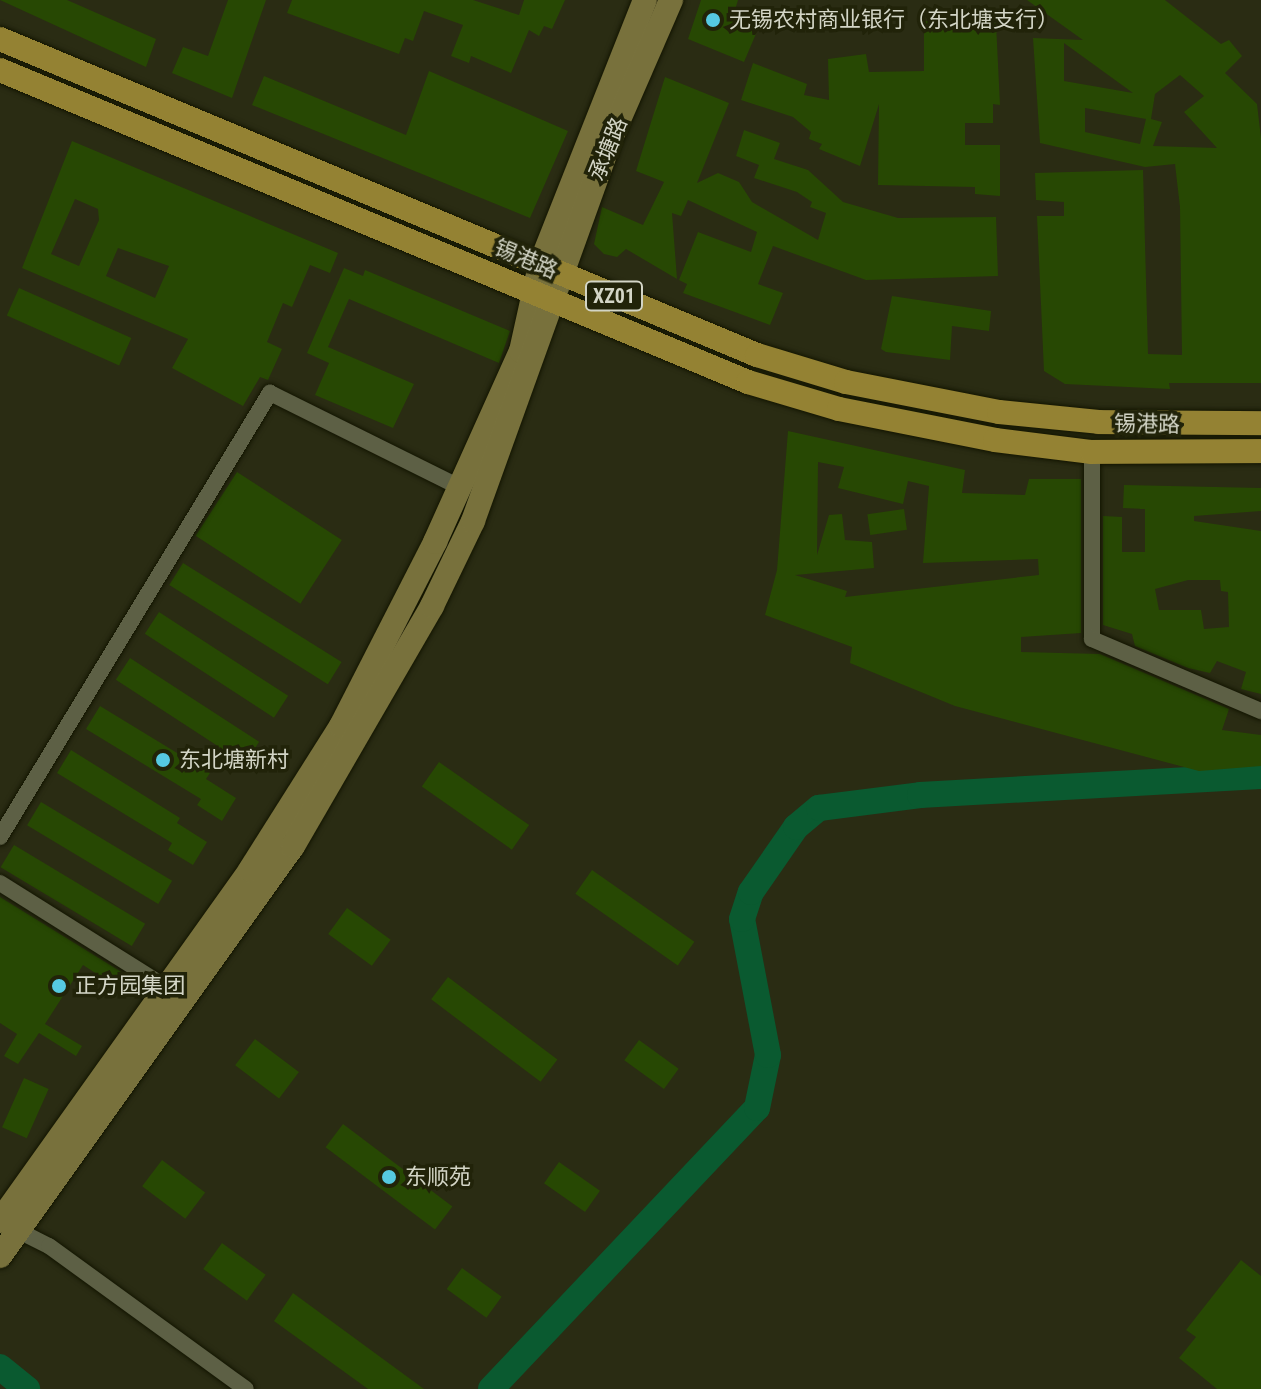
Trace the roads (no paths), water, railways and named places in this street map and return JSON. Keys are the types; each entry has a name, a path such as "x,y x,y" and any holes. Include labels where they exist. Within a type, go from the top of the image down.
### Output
{"main road":[{"name":"锡港路","path":"0,39 757,355 885,390 1042,418 1261,423"},
{"name":"锡港路","path":"0,70 748,382 839,409 1092,452 1261,451"}],"street":[{"name":"承塘路","path":"543,297 645,0"},
{"name":"承塘路","path":"551,269 671,0"},
{"path":"0,1256 7,1225 166,987 250,870 341,726 521,351 543,297"},
{"path":"7,1225 354,750 473,521 543,297"},
{"path":"0,837 270,393 457,486"},
{"path":"1092,452 1092,639 1261,711"},
{"path":"0,883 166,987"},
{"path":"7,1225 246,1389"}],"waterway":[{"path":"491,1389 757,1108 768,1055 742,919 751,892 796,827 819,808 920,795 1261,776"},
{"path":"0,1367 27,1389"}],"place":[{"name":"无锡农村商业银行（东北塘支行）","path":"713,20"},
{"name":"东北塘新村","path":"163,760"},
{"name":"正方园集团","path":"59,986"},
{"name":"东顺苑","path":"389,1177"}]}
